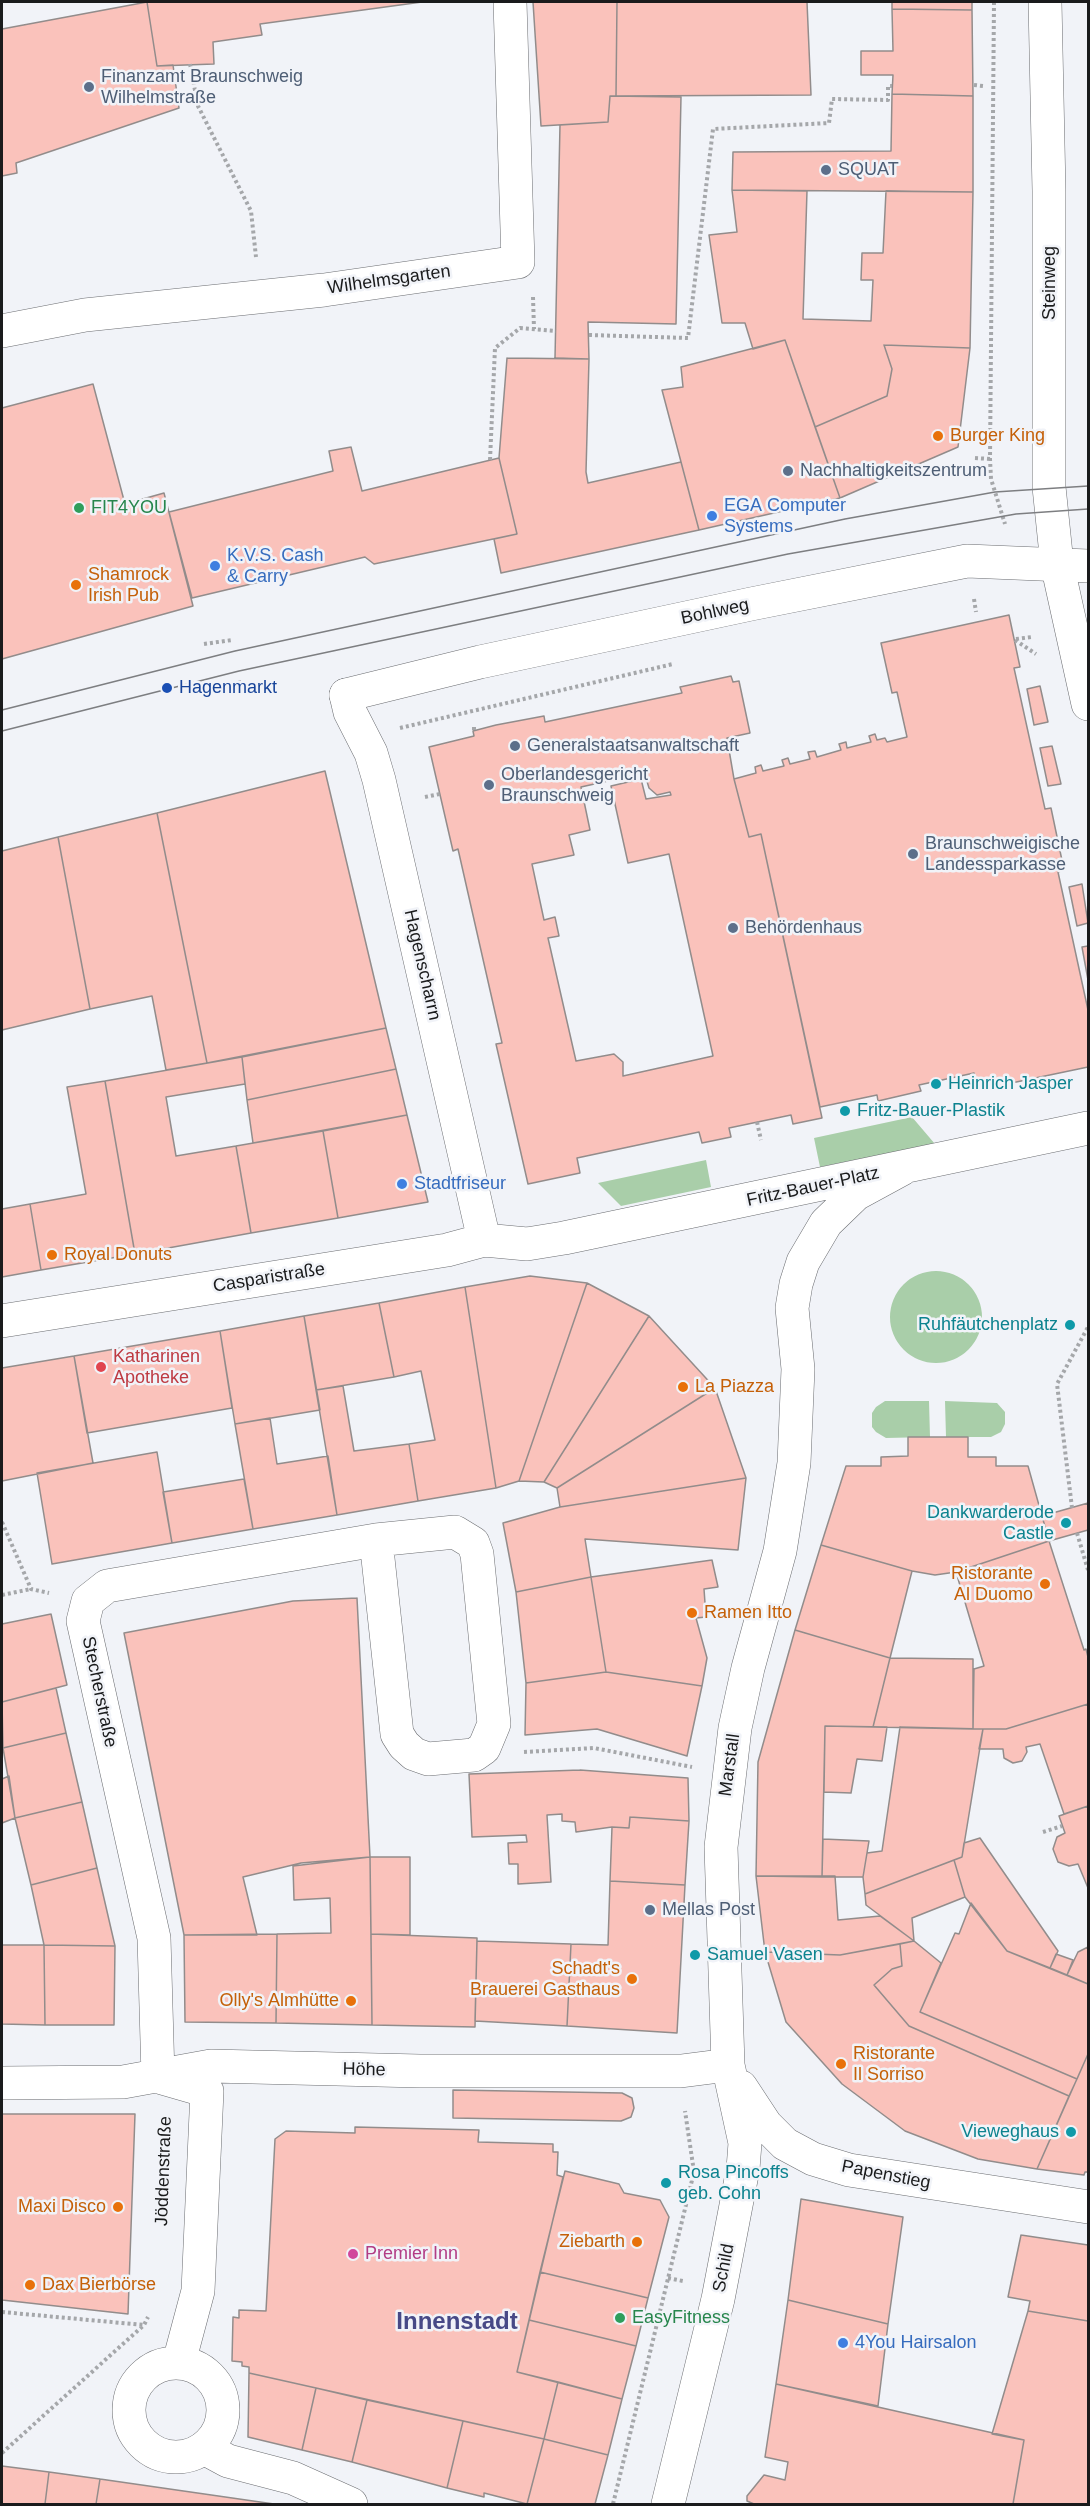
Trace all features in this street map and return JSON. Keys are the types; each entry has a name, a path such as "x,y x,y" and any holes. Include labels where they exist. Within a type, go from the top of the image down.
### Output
{"street":[{"name":"Wilhelmsgarten","path":"2,331 86,315 260,297 518,262 510,2"},
{"name":"Steinweg","path":"1045,2 1049,191 1049,487 1073,565 1089,704"},
{"name":"Bohlweg","path":"346,695 480,662 717,611 967,561 1073,565"},
{"name":"Hagenscharrn","path":"346,695 350,712 365,741 379,780 484,1240"},
{"name":"Fritz-Bauer-Platz","path":"536,1243 1089,1128"},
{"name":"Marstall","path":"728,2065 721,1847 728,1776 748,1668 780,1551 793,1472 797,1431 798,1369 792,1308 803,1262 826,1223 842,1206 873,1183 902,1168"},
{"name":"Casparistraße","path":"2,1322 447,1250 484,1240 536,1243"},
{"path":"88,1601 106,1586 376,1540 455,1532 472,1543 477,1554 494,1724 483,1748 474,1755 428,1759 414,1754 397,1734 376,1540"},
{"name":"Stecherstraße","path":"88,1601 84,1622 154,1938 158,2076"},
{"name":"Höhe","path":"2,2083 123,2082 211,2066 420,2071 681,2072 728,2065"},
{"name":"Papenstieg","path":"728,2065 766,2125 785,2144 813,2159 849,2170 1089,2207"},
{"name":"Schild","path":"668,2505 718,2299 743,2169 745,2142 728,2065"},
{"path":"158,2076 207,2091 198,2291 179,2362"},
{"path":"179,2362 195,2366 207,2373 221,2397 224,2411 220,2426 204,2448 194,2454 171,2457 155,2452 142,2443 132,2429 128,2413 129,2399 137,2382 148,2371 163,2364 179,2362"},
{"path":"204,2448 228,2461 293,2478 351,2505"}],"path":[{"path":"991,479 994,2"},
{"path":"190,64 198,106 251,211 260,297"},
{"path":"588,335 688,338 713,129 829,123 832,99 888,100 888,86 892,86"},
{"path":"974,86 983,86"},
{"path":"490,460 495,348 520,328 556,331"},
{"path":"975,458 990,459"},
{"path":"962,601 984,596"},
{"path":"973,598 976,612"},
{"path":"1035,636 1015,639 1036,655"},
{"path":"204,644 232,640"},
{"path":"365,741 408,724 674,664"},
{"path":"209,689 242,682"},
{"path":"425,797 440,794"},
{"path":"757,1122 761,1140"},
{"path":"1072,1508 1058,1384 1089,1327"},
{"path":"2,1522 31,1589"},
{"path":"1077,1533 1088,1570"},
{"path":"2,1595 31,1589 88,1601"},
{"path":"490,1737 514,1752 594,1748 728,1776"},
{"path":"1043,1833 1062,1826"},
{"path":"614,2505 694,2172 683,2101"},
{"path":"2,2453 144,2325 153,2308"},
{"path":"2,2312 125,2323"}],"green space":[{"path":"912,1117 935,1144 820,1167 814,1138"},
{"path":"706,1160 711,1187 621,1206 598,1183"},
{"path":"936,1271 953,1275 968,1285 978,1300 982,1317 978,1334 968,1349 953,1359 936,1363 919,1359 904,1349 894,1334 890,1317 894,1300 904,1285 919,1275"},
{"path":"885,1401 929,1401 930,1437 886,1438 876,1432 872,1427 872,1413"},
{"path":"945,1401 997,1403 1005,1412 1005,1424 1001,1432 991,1437 946,1437"}],"building":[{"name":"Finanzamt Braunschweig Wilhelmstraße","path":"147,2 157,66 173,65 179,108 16,163 17,173 2,176 2,29"},
{"path":"147,2 422,2 260,24 262,35 213,42 214,64 157,66"},
{"path":"533,2 617,2 616,96 610,96 608,122 541,126"},
{"path":"617,2 807,2 811,95 616,96"},
{"path":"892,2 972,2 972,10 892,9"},
{"path":"892,9 972,10 973,96 892,94 893,75 861,75 861,51 893,51"},
{"path":"892,94 973,96 973,192 732,190 733,152 891,151"},
{"path":"610,96 681,97 676,324 588,322 589,359 555,358 560,125 608,122"},
{"path":"732,190 807,191 803,319 871,321 873,280 861,280 862,253 883,253 886,191 973,192 970,348 884,345 892,369 887,396 815,427 785,340 753,349 745,323 722,323 709,235 737,232"},
{"path":"785,340 840,498 699,530 662,390 683,387 681,367"},
{"path":"884,345 970,348 958,447 840,498 815,427 887,396 892,369"},
{"path":"507,358 589,359 586,472 588,483 681,462 699,530 501,573 494,539 517,534 499,458"},
{"path":"93,384 125,504 164,493 193,606 2,659 2,408"},
{"path":"351,447 362,491 499,458 517,534 374,564 365,557 192,598 169,512 333,471 329,451"},
{"name":"Braunschweigische Landessparkasse","path":"1009,615 1020,667 1014,668 1045,809 1051,808 1064,870 1058,872 1088,1010 1088,1067 978,1090 974,1073 919,1085 921,1091 878,1101 877,1095 820,1107 761,834 749,837 734,779 756,773 755,767 761,765 763,771 784,766 782,760 788,758 790,764 810,759 808,752 815,751 817,757 841,750 839,744 846,742 847,748 871,742 869,736 875,734 877,740 885,738 887,742 907,737 897,692 892,693 881,643"},
{"name":"Behördenhaus","path":"731,676 733,682 739,681 750,733 727,738 734,779 749,837 761,834 822,1118 793,1124 791,1115 729,1128 731,1137 702,1143 699,1132 577,1158 580,1173 528,1184 496,1044 502,1043 458,849 453,851 429,747 474,736 473,731 496,725 544,716 545,722 682,693 680,687","holes":["648,772 646,778 649,788 657,795 670,792 671,795 646,799 641,779 611,786 628,863 669,854 713,1056 623,1076 623,1062 614,1054 576,1061 548,938 559,936 555,917 544,920 532,864 574,855 569,835 590,830 581,787"]},
{"path":"1040,686 1048,722 1034,725 1027,689"},
{"path":"1052,746 1061,784 1048,786 1040,748"},
{"path":"325,771 386,1028 207,1063 157,813"},
{"path":"157,813 207,1063 166,1070 152,996 90,1009 58,837"},
{"path":"58,837 90,1009 2,1030 2,851"},
{"path":"1082,884 1088,923 1077,926 1069,887"},
{"path":"1088,946 1088,980 1082,947"},
{"path":"386,1028 396,1069 247,1100 242,1057"},
{"path":"242,1057 245,1084 166,1097 176,1156 236,1146 251,1233 135,1254 105,1081"},
{"path":"396,1069 407,1115 253,1143 247,1100"},
{"path":"105,1081 135,1254 41,1270 30,1204 86,1194 67,1087"},
{"path":"407,1115 428,1202 338,1218 323,1131"},
{"path":"323,1131 338,1218 251,1233 236,1146"},
{"path":"30,1204 41,1270 2,1277 2,1209"},
{"path":"530,1276 587,1283 519,1481 496,1488 465,1287"},
{"path":"587,1283 649,1316 544,1482 519,1481"},
{"path":"465,1287 496,1488 418,1501 409,1444 435,1440 421,1371 394,1377 379,1303"},
{"path":"379,1303 394,1377 316,1390 304,1316"},
{"path":"304,1316 320,1410 235,1424 220,1331"},
{"path":"649,1316 715,1388 557,1488 544,1482"},
{"path":"220,1331 232,1408 87,1433 74,1356"},
{"path":"74,1356 93,1463 2,1481 2,1368"},
{"path":"343,1386 354,1451 409,1444 418,1501 337,1515 316,1390"},
{"path":"715,1388 746,1478 560,1507 557,1488"},
{"path":"270,1418 277,1464 328,1456 337,1515 253,1529 235,1424"},
{"path":"908,1437 968,1437 968,1457 996,1457 996,1466 1028,1466 1049,1541 956,1572 935,1575 912,1571 821,1545 846,1466 881,1466 881,1457 908,1456"},
{"path":"157,1452 172,1543 52,1564 37,1473"},
{"path":"746,1478 738,1550 585,1539 591,1577 516,1592 503,1523 560,1507"},
{"path":"244,1479 253,1529 172,1543 163,1492"},
{"name":"Dankwarderode Castle","path":"1088,1503 1088,1530 1049,1541 1042,1516"},
{"path":"1049,1541 1088,1657 1088,1704 1006,1729 973,1729 974,1669 984,1666 956,1572"},
{"path":"821,1545 912,1571 890,1658 795,1630"},
{"path":"712,1560 718,1587 704,1589 706,1617 696,1618 707,1658 702,1686 606,1672 591,1577"},
{"path":"591,1577 606,1672 526,1683 516,1592"},
{"path":"357,1598 370,1857 301,1863 243,1877 257,1935 184,1935 124,1633 293,1601"},
{"path":"51,1614 67,1685 2,1702 2,1624"},
{"path":"795,1630 890,1658 873,1727 825,1726 822,1877 756,1876 758,1762"},
{"path":"890,1658 973,1659 973,1729 873,1727"},
{"path":"606,1672 702,1686 687,1756 597,1729 525,1735 526,1683"},
{"path":"56,1688 66,1733 3,1748 2,1702"},
{"path":"1088,1704 1088,1806 1064,1814 1040,1744 1026,1747 1027,1752 1022,1761 1013,1763 1004,1758 1003,1749 979,1749 983,1729 1006,1729"},
{"path":"825,1726 887,1727 882,1761 857,1759 851,1793 824,1792"},
{"path":"900,1727 983,1729 962,1857 865,1894 863,1877 867,1853 882,1851"},
{"path":"66,1733 82,1802 15,1818 3,1748"},
{"path":"580,1770 688,1778 689,1821 630,1817 629,1828 612,1827 576,1832 575,1822 562,1821 562,1814 547,1815 551,1882 518,1884 518,1864 509,1864 508,1843 527,1842 526,1835 472,1837 469,1774"},
{"path":"9,1776 15,1818 2,1823 2,1779"},
{"path":"82,1802 97,1868 31,1885 15,1818"},
{"path":"1088,1806 1088,1888 1078,1864 1069,1866 1058,1862 1053,1849 1057,1837 1065,1833 1059,1816"},
{"path":"630,1817 689,1821 685,1885 610,1881 612,1827 629,1828"},
{"path":"980,1838 1058,1951 1050,1968 1007,1951 965,1897 954,1860 962,1857 964,1843"},
{"path":"823,1839 869,1841 863,1877 822,1877"},
{"path":"370,1857 372,2025 276,2023 277,1934 331,1933 330,1898 294,1900 293,1866"},
{"path":"370,1857 410,1857 410,1935 371,1934"},
{"path":"954,1860 965,1897 912,1918 914,1941 866,1905 865,1894"},
{"path":"97,1868 115,1946 44,1945 31,1885"},
{"path":"756,1876 835,1876 838,1920 880,1916 914,1941 840,1955 765,1952"},
{"path":"610,1881 685,1885 677,2033 567,2026 571,1944 608,1945"},
{"path":"971,1903 1007,1951 1088,1984 1088,2054 1077,2079 920,2012 955,1933 959,1934"},
{"path":"277,1934 276,2023 185,2022 184,1935"},
{"path":"371,1934 477,1938 475,2027 372,2025"},
{"path":"477,1941 571,1944 567,2026 475,2021"},
{"path":"914,1941 941,1963 920,2012 1077,2079 1069,2096 909,2026 874,1985 892,1969 902,1966 900,1944"},
{"path":"900,1944 902,1966 892,1969 874,1985 909,2026 1069,2096 1037,2169 978,2159 905,2131 842,2084 786,2022 765,1952 840,1955"},
{"path":"2,1945 44,1945 45,2025 2,2024"},
{"path":"44,1945 115,1946 114,2025 45,2025"},
{"path":"1088,1947 1088,1984 1067,1975 1078,1952"},
{"path":"1056,1954 1073,1960 1067,1975 1050,1968"},
{"name":"Vieweghaus","path":"1088,2054 1088,2172 1084,2175 1037,2169"},
{"path":"453,2090 622,2093 632,2098 634,2108 631,2117 621,2121 453,2118"},
{"path":"2,2114 135,2114 128,2314 2,2300"},
{"path":"355,2127 479,2130 478,2142 553,2144 553,2152 558,2152 557,2175 563,2177 517,2372 558,2382 544,2439 249,2373 249,2367 242,2366 242,2362 232,2361 233,2317 239,2318 239,2310 266,2311 275,2139 286,2131 355,2133"},
{"path":"565,2171 619,2184 624,2193 660,2200 669,2217 648,2298 540,2272"},
{"path":"801,2199 903,2217 888,2324 788,2300"},
{"path":"1021,2235 1088,2245 1088,2321 1028,2311 1030,2301 1008,2297"},
{"path":"540,2272 648,2298 636,2346 529,2320"},
{"path":"788,2300 888,2324 878,2406 776,2384"},
{"path":"1028,2311 1088,2321 1088,2504 1013,2504 1024,2440 992,2434"},
{"path":"529,2320 636,2346 622,2399 517,2372"},
{"path":"249,2373 316,2388 302,2450 248,2437"},
{"path":"558,2382 622,2399 608,2455 544,2439"},
{"path":"776,2384 1024,2440 1013,2504 754,2504 747,2501 747,2496 764,2475 785,2480 788,2462 765,2457"},
{"path":"316,2388 367,2400 352,2462 302,2450"},
{"path":"367,2400 463,2421 447,2488 352,2462"},
{"path":"463,2421 544,2439 527,2504 484,2493 484,2497 447,2488"},
{"path":"544,2439 608,2455 595,2504 527,2504"},
{"path":"2,2466 49,2472 45,2504 2,2504"},
{"path":"49,2472 100,2479 96,2504 45,2504"},
{"path":"100,2479 274,2504 96,2504"}],"tram line":[{"path":"2,710 235,651 845,519 995,492 1088,486"},
{"path":"2,731 239,671 788,554 1016,514 1088,509"}],"place":[{"name":"Finanzamt Braunschweig Wilhelmstraße","path":"89,87"},
{"name":"SQUAT","path":"826,170"},
{"name":"Burger King","path":"938,436"},
{"name":"Nachhaltigkeitszentrum","path":"788,471"},
{"name":"FIT4YOU","path":"79,508"},
{"name":"EGA Computer Systems","path":"712,516"},
{"name":"K.V.S. Cash & Carry","path":"215,566"},
{"name":"Shamrock Irish Pub","path":"76,585"},
{"name":"Hagenmarkt","path":"167,688"},
{"name":"Generalstaatsanwaltschaft","path":"515,746"},
{"name":"Oberlandesgericht Braunschweig","path":"489,785"},
{"name":"Braunschweigische Landessparkasse","path":"913,854"},
{"name":"Behördenhaus","path":"733,928"},
{"name":"Heinrich Jasper","path":"936,1084"},
{"name":"Fritz-Bauer-Plastik","path":"845,1111"},
{"name":"Stadtfriseur","path":"402,1184"},
{"name":"Royal Donuts","path":"52,1255"},
{"name":"Ruhfäutchenplatz","path":"1070,1325"},
{"name":"Katharinen Apotheke","path":"101,1367"},
{"name":"La Piazza","path":"683,1387"},
{"name":"Dankwarderode Castle","path":"1066,1523"},
{"name":"Ristorante Al Duomo","path":"1045,1584"},
{"name":"Ramen Itto","path":"692,1613"},
{"name":"Mellas Post","path":"650,1910"},
{"name":"Samuel Vasen","path":"695,1955"},
{"name":"Schadt's Brauerei Gasthaus","path":"632,1979"},
{"name":"Olly's Almhütte","path":"351,2001"},
{"name":"Ristorante Il Sorriso","path":"841,2064"},
{"name":"Vieweghaus","path":"1071,2132"},
{"name":"Rosa Pincoffs geb. Cohn","path":"666,2183"},
{"name":"Maxi Disco","path":"118,2207"},
{"name":"Ziebarth","path":"637,2242"},
{"name":"Premier Inn","path":"353,2254"},
{"name":"Dax Bierbörse","path":"30,2285"},
{"name":"EasyFitness","path":"620,2318"},
{"name":"4You Hairsalon","path":"843,2343"}],"district":[{"name":"Innenstadt","path":"457,2322"}]}
